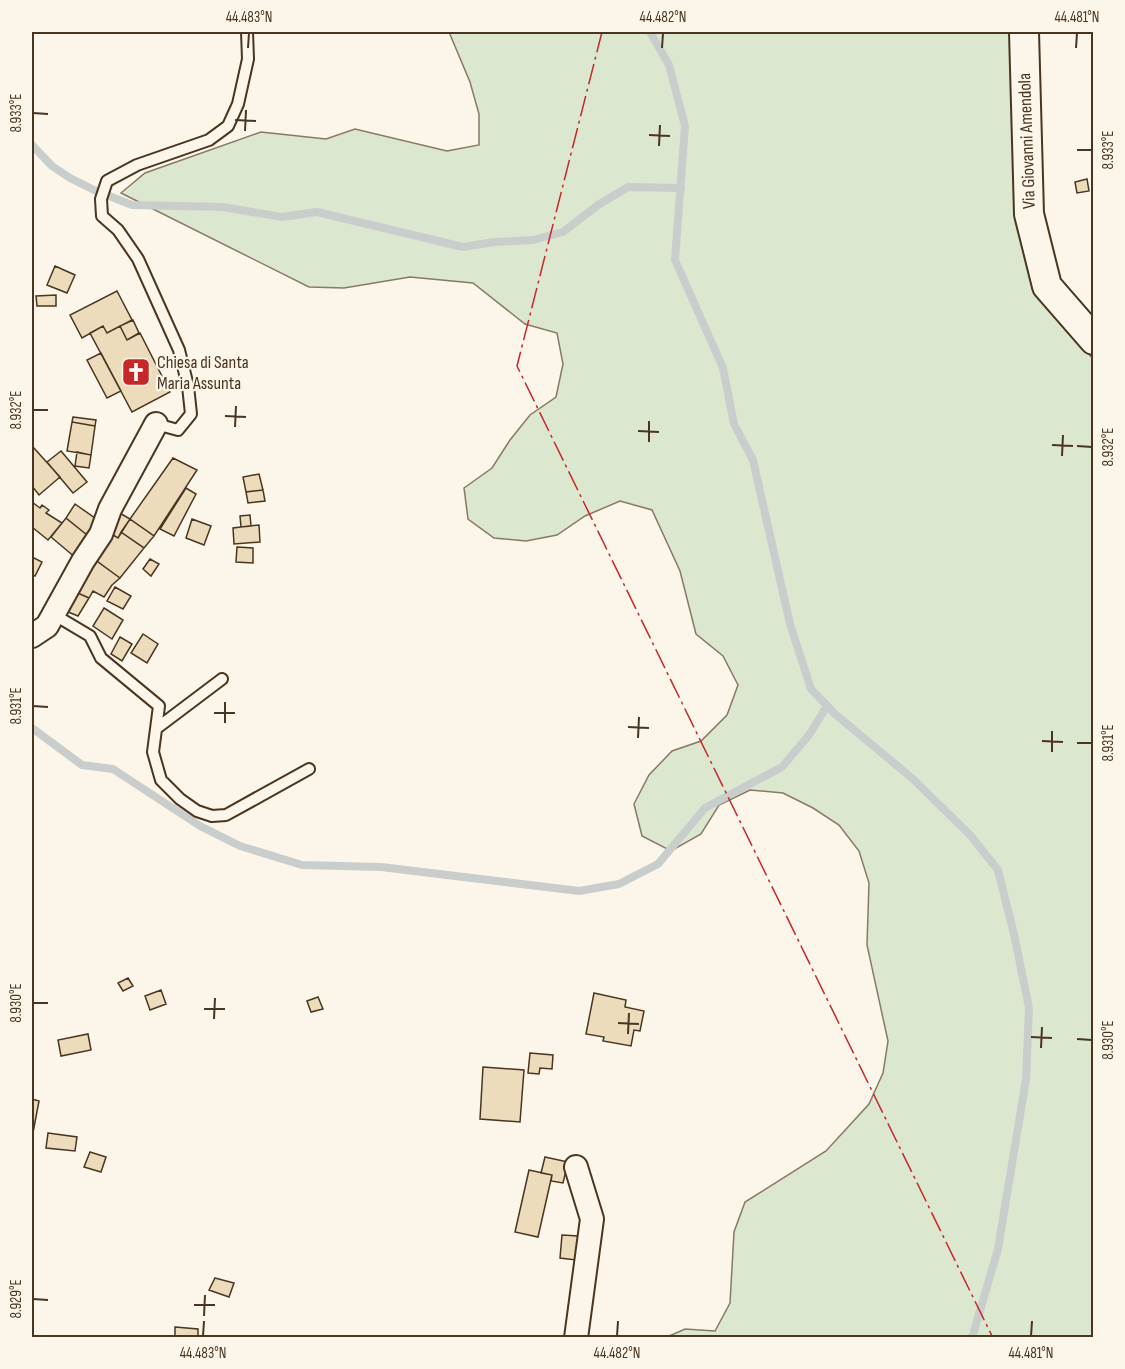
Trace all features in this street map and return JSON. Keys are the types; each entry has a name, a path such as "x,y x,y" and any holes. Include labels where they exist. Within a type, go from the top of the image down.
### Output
{"street":[{"name":"Via Giovanni Amendola","path":"1024,32 1029,214 1047,286 1094,340"},
{"path":"32,636 47,626 83,561 101,534 110,509 156,424"},
{"path":"576,1167 592,1219 576,1338"}],"lane":[{"path":"156,424 178,430 192,414 188,386 179,350 138,259 118,230 102,216 101,199 107,181 137,165 209,140 228,126 237,104 248,59 247,32"},
{"path":"53,614 90,636 101,658 159,706 153,752 161,780 197,812 212,816 226,816 309,769"},
{"path":"157,728 222,679"}],"green space":[{"path":"449,32 1024,32 1021,175 1066,325 1093,359 1093,1337 667,1337 685,1329 715,1331 730,1303 734,1232 745,1202 826,1151 869,1104 883,1073 888,1041 867,945 869,883 859,851 839,825 813,808 783,793 750,790 719,805 701,834 671,851 642,836 634,804 649,775 672,751 701,741 727,715 738,685 723,656 696,634 680,571 652,510 620,501 585,516 557,535 526,541 494,538 468,519 464,488 492,468 530,415 556,397 563,364 557,333 525,324 473,283 410,277 344,288 309,287 121,193 145,173 261,132 326,139 355,129 447,151 479,145 479,114 470,82"}],"building":[{"path":"1087,179 1089,191 1077,193 1075,182"},
{"path":"55,266 75,275 67,293 47,285"},
{"path":"117,291 132,320 107,333 103,326 82,338 70,315"},
{"path":"56,295 56,306 37,306 36,296"},
{"path":"133,320 139,333 127,340 120,326"},
{"name":"Chiesa di Santa Maria Assunta","path":"103,326 107,333 120,326 127,340 140,333 170,392 132,412 90,333"},
{"path":"101,353 121,391 107,398 87,360"},
{"path":"73,417 96,420 95,426 72,422"},
{"path":"72,422 95,426 91,455 67,451"},
{"path":"33,447 60,477 39,495 32,486"},
{"path":"61,451 87,482 73,493 47,462"},
{"path":"77,452 91,455 89,468 75,466"},
{"path":"173,458 197,470 154,536 130,519"},
{"path":"259,474 263,490 246,492 243,477"},
{"path":"186,488 196,494 174,536 160,529"},
{"path":"263,490 265,501 248,503 246,492"},
{"path":"32,502 40,508 42,505 49,510 46,513 62,523 48,540 32,527"},
{"path":"75,504 102,523 92,539 66,518"},
{"path":"118,512 130,519 118,538 108,532"},
{"path":"250,515 251,526 241,527 240,516"},
{"path":"66,518 92,539 76,558 51,537"},
{"path":"130,519 154,536 144,548 121,532"},
{"path":"192,519 211,526 204,545 186,538"},
{"path":"259,525 260,542 234,544 233,528"},
{"path":"108,532 118,538 121,532 144,548 120,578 90,556"},
{"path":"237,547 253,548 253,563 236,562"},
{"path":"90,556 120,578 104,597 93,591 89,598 71,590"},
{"path":"32,557 42,562 35,576 32,575"},
{"path":"150,559 159,564 151,576 143,569"},
{"path":"115,587 131,596 123,609 107,601"},
{"path":"71,590 89,598 78,616 61,609"},
{"path":"104,608 123,620 112,639 93,626"},
{"path":"143,634 158,644 147,663 131,653"},
{"path":"120,637 132,644 122,661 111,654"},
{"path":"128,978 133,986 123,991 118,983"},
{"path":"161,990 166,1004 150,1010 145,996"},
{"path":"594,993 626,1000 625,1007 644,1011 640,1031 634,1030 631,1046 603,1041 604,1037 586,1034"},
{"path":"318,997 323,1009 311,1012 307,1001"},
{"path":"88,1034 91,1050 61,1056 58,1040"},
{"path":"530,1053 553,1055 552,1069 540,1068 539,1074 528,1073"},
{"path":"483,1067 524,1070 520,1122 480,1119"},
{"path":"32,1099 39,1101 32,1138"},
{"path":"48,1133 77,1137 75,1151 46,1148"},
{"path":"90,1152 106,1157 101,1172 84,1167"},
{"path":"545,1157 568,1162 563,1183 551,1181 552,1175 541,1173"},
{"path":"529,1170 552,1175 538,1237 515,1232"},
{"path":"562,1235 578,1236 576,1260 560,1258"},
{"path":"215,1278 234,1283 229,1297 209,1290"},
{"path":"175,1327 198,1329 198,1338 175,1338"}],"waterway":[{"path":"650,32 669,65 685,126 675,260 723,368 734,424 753,460 790,624 811,689 835,714 913,779 971,836 998,870 1014,934 1029,1008 1026,1079 998,1249 972,1338"},
{"path":"32,145 52,166 70,178 132,205 223,207 282,217 317,212 463,247 494,242 533,240 563,232 598,205 628,187 681,188"},
{"path":"32,728 82,765 113,769 200,826 240,846 302,865 381,867 579,891 619,884 658,864 705,808 782,767 809,735 827,706"}],"power":[{"path":"602,32 517,366 993,1338"}],"place":[{"name":"Chiesa di Santa Maria Assunta","path":"136,372"}]}
